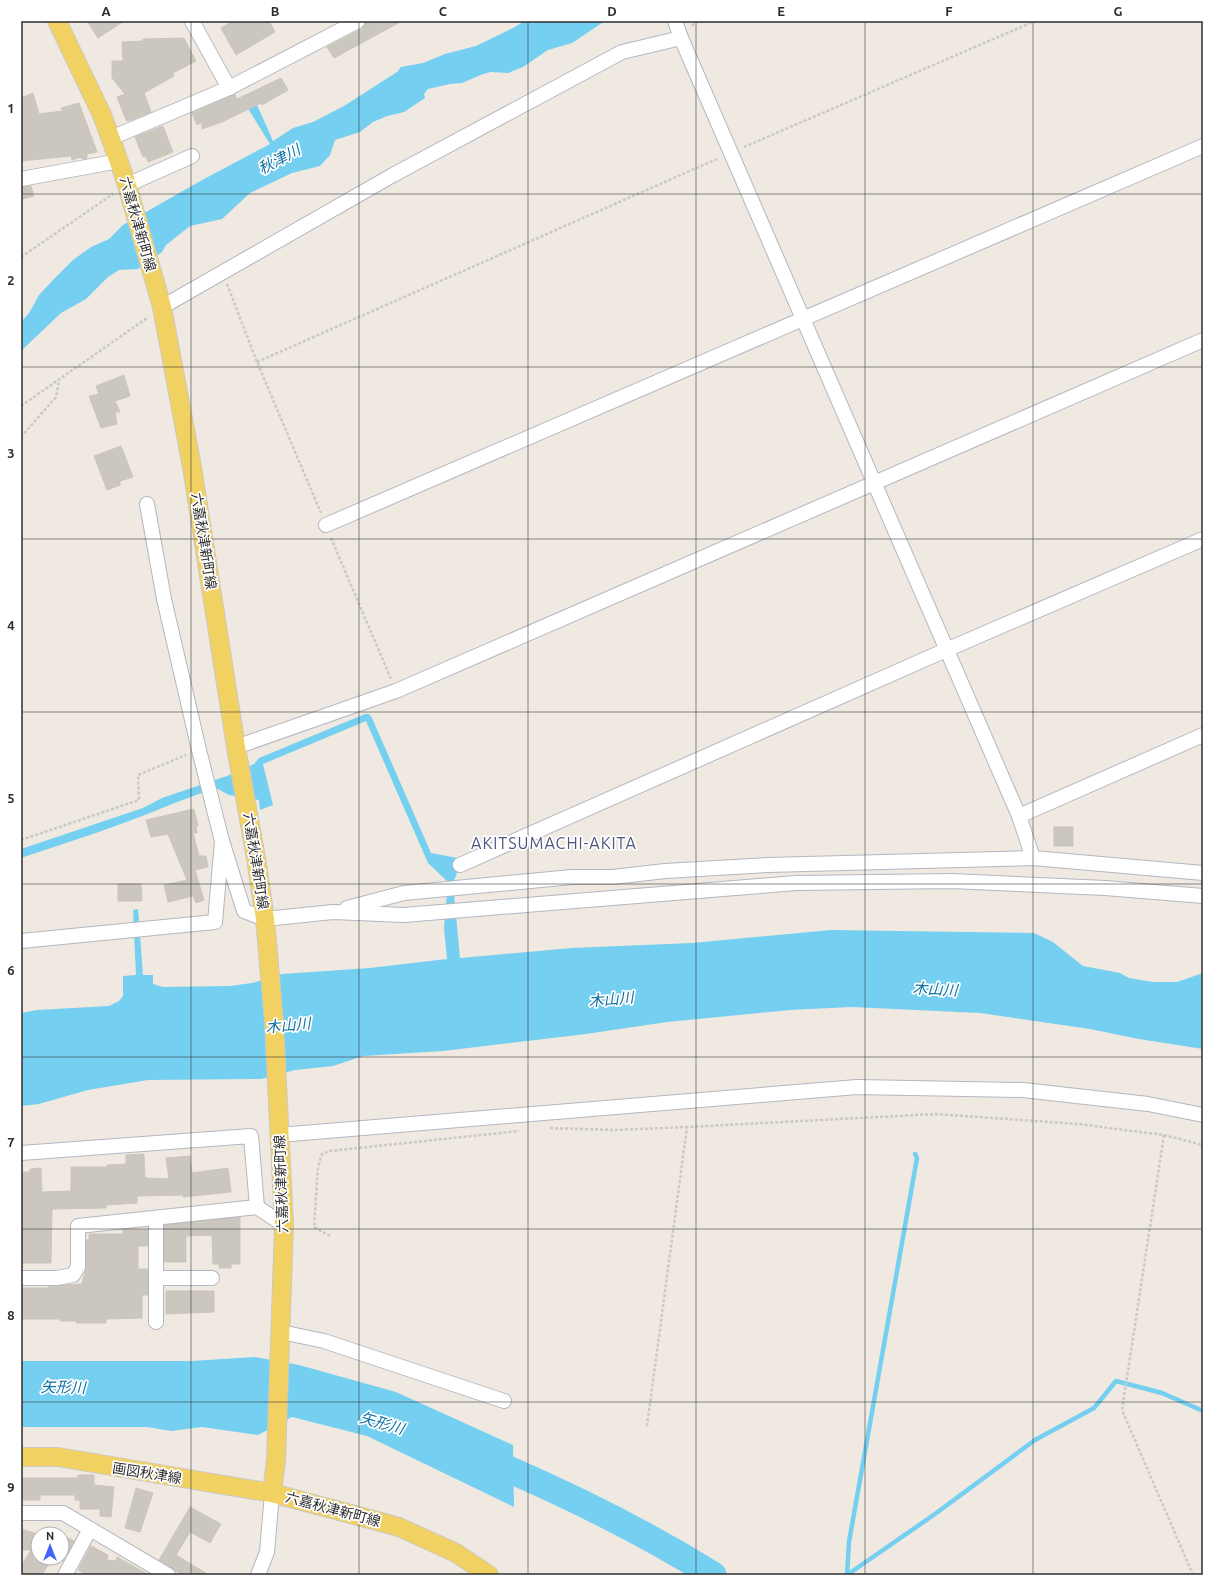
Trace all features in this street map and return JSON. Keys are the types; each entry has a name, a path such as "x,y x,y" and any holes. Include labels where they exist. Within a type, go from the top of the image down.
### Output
{"main road":[{"name":"六嘉秋津新町線","path":"57,21 102,114 111,138 127,185 162,307 193,475 265,919 274,1022 284,1225 276,1460 272,1493 399,1527 456,1553 489,1575"},
{"name":"画図秋津線","path":"21,1457 58,1457 272,1493"}],"street":[{"path":"192,21 229,88"},
{"path":"111,138 229,88 358,21"},
{"path":"675,22 873,484 1019,816 1033,858"},
{"path":"162,307 393,175 622,52 681,38"},
{"path":"326,525 1203,146"},
{"path":"127,185 192,156"},
{"path":"21,179 119,161"},
{"path":"236,747 396,691 1203,340"},
{"path":"147,504 164,599 222,841 244,911 265,919 333,912 404,915 796,883 952,881 1105,888 1203,896"},
{"path":"460,865 946,650 1203,539"},
{"path":"1019,816 1203,735"},
{"path":"21,941 215,922 222,841"},
{"path":"333,912 404,893 572,877 613,877 665,871 768,865 1033,858 1203,873"},
{"path":"280,1135 857,1087 1023,1090 1148,1104 1203,1115"},
{"path":"21,1153 251,1136 257,1207"},
{"path":"21,1278 57,1278 73,1275 78,1267 78,1226 257,1207 284,1225"},
{"path":"156,1218 156,1322"},
{"path":"156,1278 212,1278"},
{"path":"281,1332 324,1341 504,1401"},
{"path":"258,1575 267,1552 272,1493"},
{"path":"21,1513 63,1513 160,1573"},
{"path":"65,1575 90,1529"}],"path":[{"path":"257,362 1035,21"},
{"path":"21,257 127,185"},
{"path":"223,273 257,362 396,691"},
{"path":"21,406 162,307"},
{"path":"21,437 56,398 59,379"},
{"path":"21,840 139,800 138,775 199,750"},
{"path":"547,1128 616,1130 936,1114 1078,1124 1164,1135 1203,1145"},
{"path":"647,1426 687,1127"},
{"path":"330,1236 314,1227 318,1167 322,1154 330,1151 524,1130"},
{"path":"1164,1135 1122,1410 1193,1575"}],"water":[{"name":"秋津川","path":"524,21 605,21 572,43 548,50 523,67 508,73 491,72 462,83 428,89 424,94 425,98 404,112 387,116 373,122 360,132 335,140 330,155 320,166 292,173 250,193 222,219 190,226 166,245 162,252 138,269 119,270 108,277 86,299 61,313 21,351 21,322 29,313 39,295 73,260 91,247 109,239 123,225 270,144 242,99 250,95 258,107 273,141 293,128 313,122 344,106 397,72 401,67 423,63 445,54 476,46"},
{"name":"木山川","path":"365,714 369,714 372,718 431,853 458,858 460,865 453,883 460,958 572,948 692,943 831,930 1034,933 1053,942 1083,966 1120,973 1129,978 1153,982 1177,982 1203,973 1203,1049 1139,1039 1090,1029 980,1013 852,1007 790,1010 667,1022 586,1034 443,1051 363,1056 333,1066 295,1070 261,1079 148,1080 88,1090 39,1104 21,1106 21,1013 37,1010 109,1006 119,1001 123,996 123,976 136,975 133,910 138,909 143,975 153,975 153,984 163,987 230,986 252,983 282,974 370,968 447,959 444,928 448,882 428,863 366,721 263,764 273,805 260,810 259,800 229,795 216,788 145,815 21,858 21,849 143,808 162,798 227,776 254,764 259,758"},
{"path":"255,1357 299,1365 396,1392 513,1445 514,1507 367,1436 292,1417 258,1435 202,1427 171,1431 147,1427 21,1427 21,1361 191,1361"}],"building":[{"path":"87,21 124,21 98,38"},
{"path":"233,21 269,21 275,32 236,55 221,28"},
{"path":"366,21 402,21 334,58 327,47 362,29"},
{"path":"184,38 196,61 173,73 174,76 144,93 151,112 128,121 126,120 117,97 125,94 112,78 112,61 123,61 122,42 143,41 143,39"},
{"path":"281,78 288,90 262,105 261,103 222,122 202,129 202,122 197,125 192,113 235,94 237,99"},
{"path":"33,93 39,114 63,111 61,108 79,103 97,152 87,154 87,158 83,159 80,157 72,160 71,156 21,161 21,98"},
{"path":"163,126 173,152 148,162 146,156 143,157 135,137"},
{"path":"31,186 34,196 23,199 21,187"},
{"path":"124,375 130,396 115,401 120,412 115,412 117,424 101,428 89,396 99,394 96,386"},
{"path":"121,446 133,477 120,481 120,485 107,490 94,456"},
{"path":"194,809 198,826 196,827 197,833 193,833 199,856 206,856 208,867 195,870 204,900 196,903 193,896 168,902 164,885 187,880 168,834 151,837 146,820"},
{"path":"1054,827 1073,827 1073,846 1054,846"},
{"path":"118,884 141,884 142,901 118,901"},
{"path":"144,1154 145,1178 169,1179 166,1158 190,1156 192,1173 228,1168 231,1192 183,1197 183,1195 137,1196 137,1203 106,1205 106,1208 52,1209 51,1263 21,1263 21,1172 30,1172 30,1169 41,1168 42,1192 71,1191 71,1167 107,1167 107,1165 126,1164 126,1155"},
{"path":"240,1217 240,1264 231,1264 231,1268 219,1268 219,1264 213,1264 212,1235 186,1236 186,1262 164,1262 164,1225"},
{"path":"123,1230 148,1230 148,1246 138,1246 138,1269 148,1269 148,1295 142,1295 142,1318 106,1319 106,1323 76,1323 76,1321 60,1321 60,1319 21,1319 21,1288 49,1288 49,1286 82,1284 86,1267 86,1240 89,1240 89,1234 123,1234"},
{"path":"166,1291 214,1291 214,1312 166,1314"},
{"path":"78,1475 94,1475 94,1485 114,1487 111,1517 100,1516 100,1509 80,1509 80,1500 75,1500 75,1495 40,1495 40,1500 21,1500 21,1478 78,1478"},
{"path":"136,1488 153,1493 140,1532 125,1528"},
{"path":"190,1507 221,1524 210,1543 190,1532 176,1555 209,1575 182,1575 159,1560"},
{"path":"21,1529 30,1532 30,1550 21,1550"},
{"path":"70,1539 74,1541 70,1548"},
{"path":"91,1546 108,1555 107,1560 116,1561 117,1557 149,1575 87,1575 78,1570"},
{"path":"30,1552 30,1566 47,1566 42,1575 21,1575 21,1566"}],"waterway":[{"path":"847,1575 849,1542 917,1158 915,1154"},
{"path":"847,1575 935,1514 1035,1440 1094,1408 1116,1381 1162,1393 1203,1411"},
{"name":"矢形川","path":"480,1457 540,1483 628,1526 713,1575"}],"district":[{"name":"AKITSUMACHI-AKITA","path":"554,843"}]}
